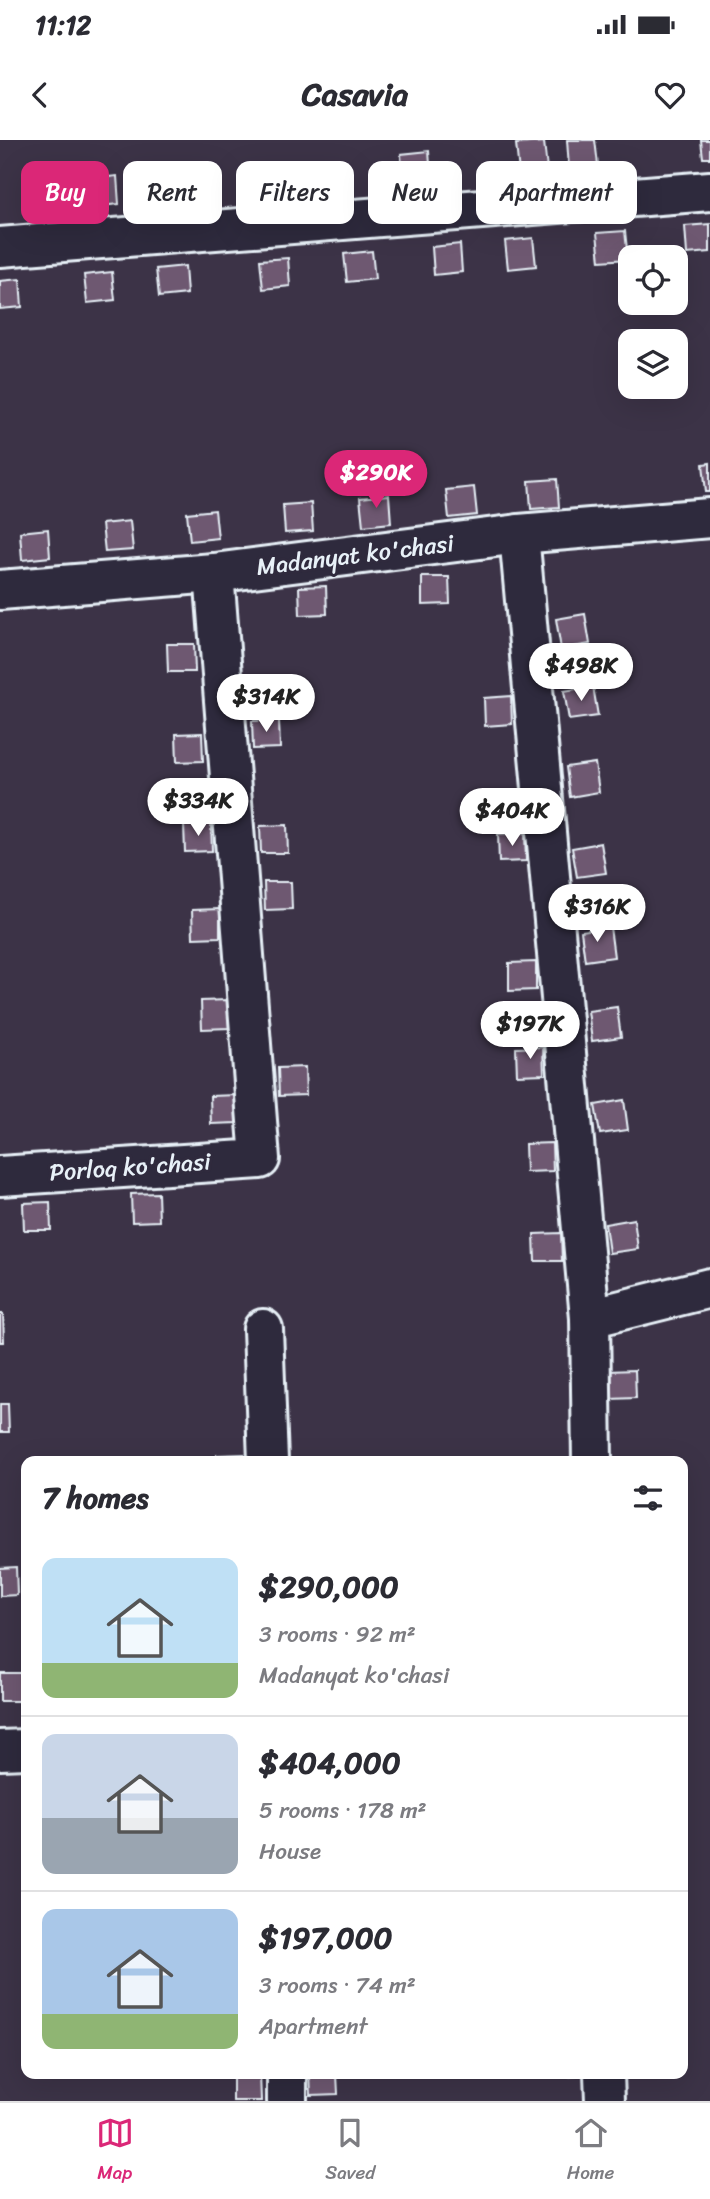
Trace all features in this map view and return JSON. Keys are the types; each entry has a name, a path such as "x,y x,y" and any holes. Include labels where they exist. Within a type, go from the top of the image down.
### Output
{"street":[{"path":"0,247 710,191"},
{"name":"Madanyat ko'chasi","path":"0,590 214,573 519,534 710,518"},
{"path":"519,534 590,1318 592,1456"},
{"name":"Porloq ko'chasi","path":"0,1175 260,1158 214,573"},
{"path":"590,1318 710,1288"},
{"path":"263,1329 268,1456"},
{"path":"0,1750 21,1749"},
{"path":"286,2079 287,2101"},
{"path":"604,2079 605,2101"}],"building":[{"path":"567,140 595,140 598,161 568,161"},
{"path":"701,140 710,140 710,158 703,158"},
{"path":"544,142 546,161 518,161 516,144"},
{"path":"429,151 430,161 402,161 401,154"},
{"path":"117,176 119,204 109,205 109,177"},
{"path":"710,224 710,252 688,254 685,226"},
{"path":"625,231 626,245 618,245 618,260 600,261 597,233"},
{"path":"533,238 536,266 508,269 505,241"},
{"path":"460,244 462,272 434,275 432,247"},
{"path":"372,251 375,279 347,282 344,254"},
{"path":"288,258 290,286 263,289 260,260"},
{"path":"185,266 187,294 159,297 156,269"},
{"path":"112,272 115,300 87,303 84,275"},
{"path":"20,279 22,307 0,309 0,281"},
{"path":"710,463 710,492 706,492 703,464"},
{"path":"557,479 559,507 531,509 529,481"},
{"path":"474,487 477,515 449,518 446,490"},
{"path":"389,495 391,523 363,526 360,498"},
{"path":"311,503 313,531 285,533 283,505"},
{"path":"215,510 218,538 190,541 187,513"},
{"path":"130,521 133,550 105,552 102,524"},
{"path":"48,529 50,557 22,560 20,532"},
{"path":"422,577 449,577 450,604 422,605"},
{"path":"326,586 327,614 300,615 299,587"},
{"path":"585,614 590,644 561,649 556,619"},
{"path":"167,644 194,644 195,672 168,672"},
{"path":"593,686 598,716 569,720 564,691"},
{"path":"511,696 512,724 485,726 484,698"},
{"path":"279,720 280,748 253,749 252,721"},
{"path":"202,733 203,761 177,762 176,734"},
{"path":"595,763 599,792 570,797 566,767"},
{"path":"211,823 212,851 185,852 184,824"},
{"path":"287,825 288,853 261,853 260,826"},
{"path":"525,833 526,861 499,862 498,834"},
{"path":"601,843 606,873 577,877 572,848"},
{"path":"264,882 291,882 292,909 265,910"},
{"path":"220,909 220,937 193,938 192,910"},
{"path":"610,927 614,957 585,961 581,931"},
{"path":"536,962 536,990 509,991 509,963"},
{"path":"228,1000 229,1028 202,1029 201,1001"},
{"path":"617,1007 621,1037 592,1041 588,1011"},
{"path":"543,1047 544,1074 517,1075 516,1048"},
{"path":"305,1067 306,1095 279,1096 278,1068"},
{"path":"237,1095 238,1123 211,1124 210,1096"},
{"path":"624,1100 628,1130 600,1134 595,1105"},
{"path":"552,1143 553,1171 526,1172 525,1144"},
{"path":"158,1193 159,1221 132,1222 131,1194"},
{"path":"50,1202 51,1230 24,1230 23,1203"},
{"path":"634,1219 638,1249 609,1253 605,1224"},
{"path":"561,1233 562,1261 535,1261 534,1234"},
{"path":"0,1314 3,1314 4,1342 0,1342"},
{"path":"635,1370 636,1398 609,1399 608,1371"},
{"path":"0,1404 8,1404 9,1432 0,1432"},
{"path":"244,1454 244,1456 217,1456"},
{"path":"16,1567 17,1595 0,1596 0,1568"},
{"path":"0,1673 21,1673 21,1701 0,1701"},
{"path":"233,2079 260,2079 261,2101 233,2101"},
{"path":"310,2079 337,2079 338,2094 311,2095"}]}
